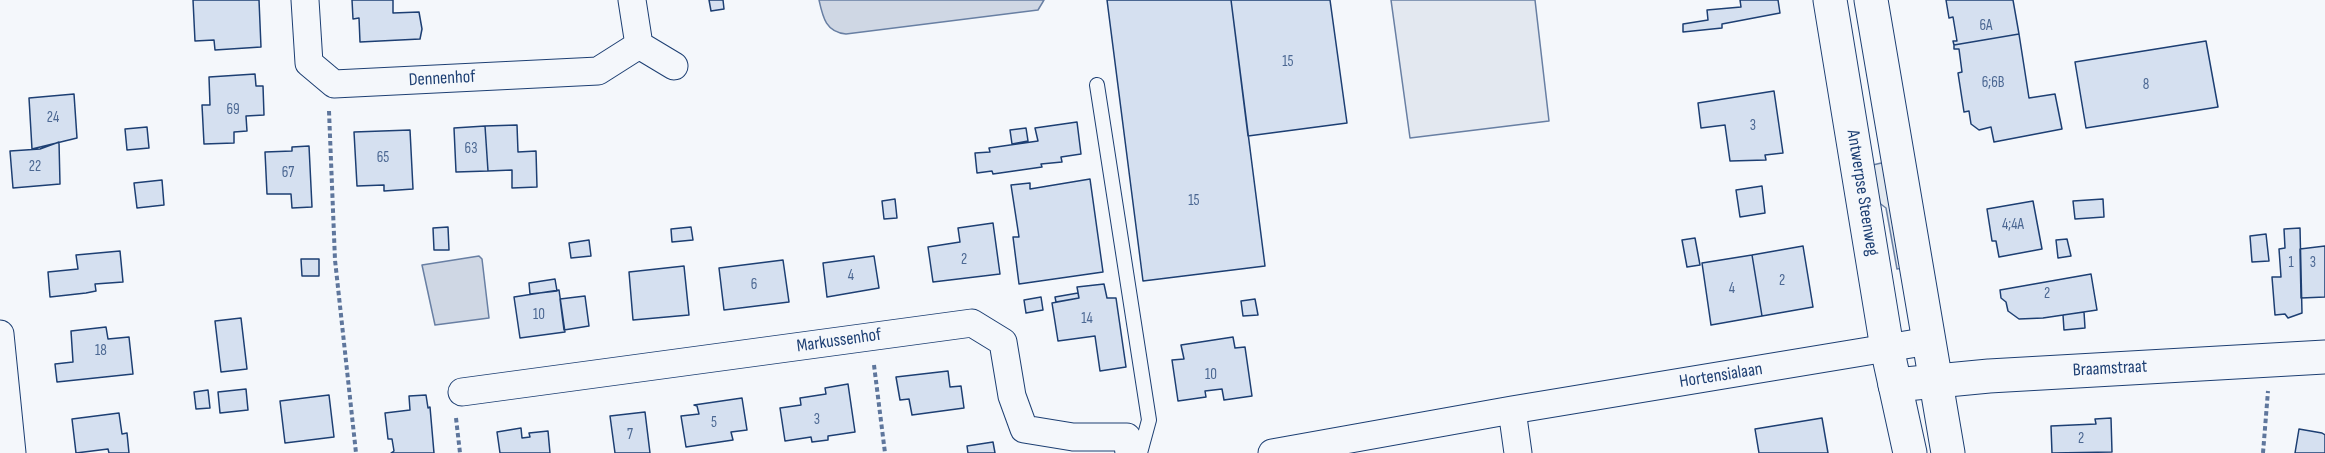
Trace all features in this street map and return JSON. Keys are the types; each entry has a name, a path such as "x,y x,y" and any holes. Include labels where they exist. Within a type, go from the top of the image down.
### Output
{"main road":[{"name":"Antwerpse Steenweg","path":"1830,0 1887,348 1910,453"},
{"path":"1871,0 1948,453"},
{"name":"Braamstraat","path":"1895,385 1936,380 2325,357"}],"street":[{"path":"305,0 309,63 334,84"},
{"path":"632,0 639,45 674,66"},
{"name":"Dennenhof","path":"334,84 598,71 639,45"},
{"name":"Markussenhof","path":"462,392 972,323 1003,342 1012,396 1024,429 1073,438 1127,437 1130,453"},
{"path":"0,334 12,453"},
{"name":"Hortensialaan","path":"1272,453 1512,410 1929,341"},
{"path":"1512,410 1518,453"}],"lane":[{"path":"1097,84 1149,420 1140,453"}],"path":[{"path":"334,84 329,101 335,260 356,453"},
{"path":"871,337 885,453"},
{"path":"2263,453 2271,360"}],"shaded area":[{"path":"819,0 1044,0 1038,10 846,34 839,33 826,23"},
{"path":"1391,0 1535,0 1549,121 1410,138"},
{"path":"1890,161 1909,267 1897,269 1886,208 1870,196 1864,167"},
{"path":"479,256 482,259 489,318 435,325 422,265"}],"building":[{"path":"193,0 259,0 261,47 215,50 214,40 195,41"},
{"path":"352,0 393,0 393,13 419,12 422,29 420,39 360,42 359,18 353,19"},
{"path":"709,0 723,0 724,9 711,11"},
{"path":"1107,0 1231,0 1265,266 1143,281"},
{"path":"1231,0 1330,0 1347,123 1248,136"},
{"path":"1740,0 1778,0 1780,13 1722,24 1722,28 1683,32 1683,24 1708,20 1707,10 1741,7"},
{"path":"1946,0 2013,0 2019,34 1954,45 1953,41 1957,41 1953,17 1949,18"},
{"path":"2019,34 2029,98 2055,94 2062,129 1994,142 1991,127 1979,130 1971,124 1969,111 1964,112 1958,73 1962,72 1959,49 1954,49 1954,45"},
{"path":"2206,41 2218,107 2086,128 2075,62"},
{"path":"255,74 256,86 263,86 264,115 246,116 247,131 234,132 234,143 204,144 202,105 210,105 209,77"},
{"path":"1774,91 1783,153 1765,155 1766,160 1730,161 1725,125 1701,128 1698,103"},
{"path":"74,94 77,138 32,149 29,98"},
{"path":"1077,122 1081,154 1061,157 1062,162 1041,164 1042,167 993,174 992,171 977,173 975,153 990,152 989,148 1038,141 1035,128"},
{"path":"517,125 518,152 536,151 537,187 512,188 512,170 488,171 485,126"},
{"path":"485,126 488,171 456,172 454,128"},
{"path":"147,127 149,148 127,150 125,129"},
{"path":"1026,128 1028,141 1012,144 1010,130"},
{"path":"410,130 413,189 384,191 384,185 357,186 354,132"},
{"path":"59,142 60,184 13,188 10,151 40,149"},
{"path":"309,146 312,207 292,208 291,194 267,194 265,152 292,151 292,147"},
{"path":"1090,179 1103,272 1019,284 1013,237 1019,237 1011,185 1030,183 1030,189"},
{"path":"162,180 164,205 137,208 134,183"},
{"path":"1762,186 1765,213 1740,217 1736,190"},
{"path":"895,199 897,218 884,219 882,201"},
{"path":"2103,199 2104,217 2075,219 2073,201"},
{"path":"2033,201 2042,249 1999,257 1996,241 1992,241 1987,209"},
{"path":"993,223 1000,274 933,282 928,247 960,242 958,228"},
{"path":"448,227 449,250 434,250 433,228"},
{"path":"691,227 693,240 672,242 671,229"},
{"path":"2300,228 2302,313 2288,318 2285,314 2275,315 2272,277 2281,277 2279,249 2285,248 2284,229"},
{"path":"2266,234 2269,261 2252,262 2250,236"},
{"path":"1695,238 1700,265 1687,267 1682,240"},
{"path":"2067,239 2071,256 2058,258 2056,240"},
{"path":"589,240 591,256 571,258 569,243"},
{"path":"1803,246 1813,307 1762,316 1752,255"},
{"path":"2325,246 2325,297 2301,298 2300,249"},
{"path":"120,251 123,282 95,284 96,291 50,297 48,272 78,269 76,255"},
{"path":"1752,255 1762,316 1711,325 1702,263"},
{"path":"874,256 879,288 827,297 823,263"},
{"path":"301,259 319,259 319,276 302,276"},
{"path":"783,260 789,302 724,310 719,268"},
{"path":"684,266 689,315 633,320 629,272"},
{"path":"2091,274 2097,310 2019,319 2008,311 2006,302 2001,298 2000,290"},
{"path":"555,279 557,291 530,294 529,283"},
{"path":"1104,284 1107,298 1116,298 1126,367 1100,371 1095,336 1058,341 1052,303 1079,298 1077,287"},
{"path":"559,290 565,332 520,338 514,297"},
{"path":"1078,293 1079,298 1056,302 1055,297"},
{"path":"585,296 589,326 564,330 560,299"},
{"path":"1041,297 1043,310 1026,313 1024,300"},
{"path":"1255,299 1258,315 1243,316 1241,301"},
{"path":"2084,312 2085,328 2064,330 2063,315"},
{"path":"241,318 247,369 221,372 215,321"},
{"path":"106,327 108,339 129,337 133,374 57,382 55,364 73,362 71,331"},
{"path":"1233,337 1235,348 1245,347 1252,396 1224,400 1222,389 1205,391 1206,397 1178,401 1172,360 1184,359 1181,345"},
{"path":"948,371 950,387 961,386 964,408 912,415 909,399 900,400 896,377"},
{"path":"848,384 855,432 828,436 828,440 812,442 811,437 785,441 780,408 801,405 800,398 826,394 825,388"},
{"path":"246,389 248,410 220,413 218,392"},
{"path":"208,390 210,408 196,409 194,392"},
{"path":"329,395 334,437 285,443 280,401"},
{"path":"426,395 428,408 430,407 434,453 391,453 394,451 392,439 388,439 385,413 410,410 409,396"},
{"path":"742,398 747,430 731,432 733,440 686,447 681,416 699,414 697,406 694,405"},
{"path":"645,412 650,453 615,453 610,416"},
{"path":"119,413 122,434 127,433 129,453 109,453 108,449 76,453 72,419"},
{"path":"1822,418 1828,453 1759,453 1755,429"},
{"path":"2111,418 2112,452 2052,453 2051,426 2096,424 2095,419"},
{"path":"521,428 522,438 530,437 529,433 548,431 550,453 500,453 497,432"},
{"path":"2299,429 2325,435 2325,453 2295,453"},
{"path":"993,442 995,453 968,453 967,446"}]}
